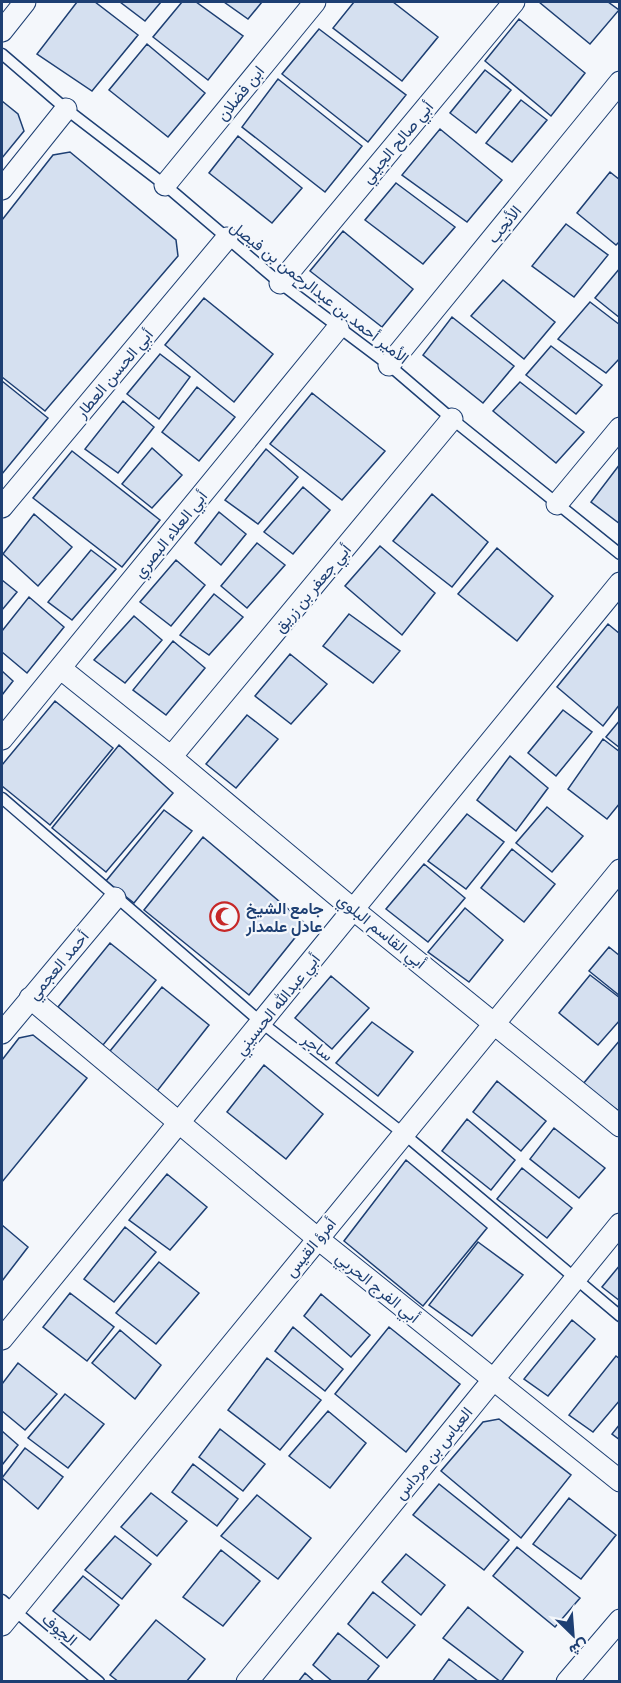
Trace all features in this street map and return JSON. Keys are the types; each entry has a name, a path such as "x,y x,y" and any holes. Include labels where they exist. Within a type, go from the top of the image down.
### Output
{"street":[{"path":"2,31 25,2"},
{"name":"ابن فضلان","path":"165,185 315,2"},
{"name":"أبي صالح الجيلي","path":"280,283 514,2"},
{"name":"الأنجب","path":"389,365 620,82"},
{"path":"2,189 66,109"},
{"name":"أبي الحسن العطار","path":"2,507 227,238"},
{"name":"أبي العلاء البصري","path":"2,739 338,328"},
{"name":"أبي جعفر بن زريق","path":"171,757 452,419"},
{"path":"557,504 620,428"},
{"name":"أبي عبدالله الحسيني","path":"2,1339 620,583"},
{"name":"أبي القاسم البلوي","path":"60,668 620,1126"},
{"name":"أمرؤ القيس","path":"6,1611 404,1134 620,870"},
{"name":"أحمد العجمي","path":"2,1033 115,898"},
{"name":"أبي الفرج الحربي","path":"30,998 317,1238 620,1480"},
{"name":"العباس بن مرداس","path":"247,1682 620,1224"},
{"path":"567,1682 620,1620"}],"lane":[{"name":"الأمير أحمد بن عبدالرحمن بن فيصل","path":"2,54 66,109 165,185 280,283 389,365 452,419 620,554"},
{"name":"ساجر","path":"2,798 262,1023 404,1134 620,1316"},
{"name":"الجوف","path":"6,1611 99,1682"}],"building":[{"path":"77,2 95,2 138,35 92,91 37,54"},
{"path":"120,2 161,2 145,21"},
{"path":"182,2 196,2 243,36 208,80 153,37"},
{"path":"224,2 262,2 248,19"},
{"path":"354,2 393,2 438,37 402,81 333,28"},
{"path":"539,2 608,2 619,10 590,44"},
{"path":"519,19 585,73 551,116 485,61"},
{"path":"319,29 406,95 368,142 282,74"},
{"path":"147,44 205,93 168,137 109,90"},
{"path":"485,70 511,90 476,133 450,113"},
{"path":"278,79 362,146 325,192 242,127"},
{"path":"521,100 547,120 512,162 486,143"},
{"path":"2,101 18,114 24,131 2,158"},
{"path":"440,129 502,180 467,222 402,175"},
{"path":"238,136 302,188 272,223 209,173"},
{"path":"70,152 176,240 178,256 45,411 2,377 2,220 53,155"},
{"path":"610,172 620,180 620,241 616,245 577,213"},
{"path":"396,183 455,227 423,264 365,220"},
{"path":"566,224 608,255 574,297 532,266"},
{"path":"343,231 413,289 382,327 310,271"},
{"path":"620,268 620,318 595,298"},
{"path":"503,280 555,322 524,359 471,316"},
{"path":"204,298 273,354 234,402 165,345"},
{"path":"590,302 620,325 620,358 606,373 558,339"},
{"path":"452,317 514,366 483,403 423,355"},
{"path":"551,346 602,385 576,414 526,375"},
{"path":"160,354 190,377 159,419 127,394"},
{"path":"2,381 48,418 2,474"},
{"path":"520,382 584,432 556,463 493,411"},
{"path":"197,387 235,417 199,461 162,432"},
{"path":"312,393 385,451 342,500 270,444"},
{"path":"123,401 154,427 118,473 85,449"},
{"path":"152,448 182,475 152,508 122,484"},
{"path":"266,449 298,477 258,524 225,500"},
{"path":"72,451 160,520 122,567 33,498"},
{"path":"620,464 620,524 591,502"},
{"path":"303,487 330,510 293,554 264,532"},
{"path":"432,494 488,542 452,587 393,541"},
{"path":"219,512 246,534 221,565 195,543"},
{"path":"34,514 72,547 38,586 3,554"},
{"path":"257,543 285,565 247,608 221,586"},
{"path":"380,546 435,593 402,635 345,586"},
{"path":"497,548 553,596 517,641 458,594"},
{"path":"91,550 116,569 72,620 48,602"},
{"path":"176,560 205,585 171,626 140,602"},
{"path":"2,580 17,592 2,610"},
{"path":"214,594 243,617 209,655 180,635"},
{"path":"29,597 64,627 27,673 2,652 2,631"},
{"path":"349,614 400,651 373,683 323,646"},
{"path":"134,616 162,640 125,683 94,660"},
{"path":"608,624 620,634 620,704 603,726 557,687"},
{"path":"173,641 205,668 166,715 133,690"},
{"path":"290,654 327,684 291,724 255,696"},
{"path":"2,671 13,681 2,695"},
{"path":"55,701 113,748 50,825 2,786 2,765"},
{"path":"563,710 592,732 556,776 528,753"},
{"path":"247,715 278,739 236,788 206,764"},
{"path":"620,720 620,748 606,737"},
{"path":"603,739 620,752 620,803 607,819 568,789"},
{"path":"119,745 173,793 106,872 52,828"},
{"path":"510,756 548,788 516,831 477,800"},
{"path":"547,807 583,836 552,872 516,843"},
{"path":"164,810 192,831 134,903 106,881"},
{"path":"467,814 504,842 466,889 428,861"},
{"name":"جامع الشيخ عادل علمدار","path":"203,837 306,924 249,995 144,910"},
{"path":"512,849 555,884 524,922 481,888"},
{"path":"424,864 465,898 428,942 386,909"},
{"path":"465,908 503,940 469,982 428,952"},
{"path":"110,943 156,980 103,1045 58,1007"},
{"path":"609,947 620,956 620,996 589,971"},
{"path":"590,975 620,998 620,1020 598,1045 559,1013"},
{"path":"331,976 369,1008 332,1049 295,1018"},
{"path":"162,987 209,1025 154,1095 106,1056"},
{"path":"372,1022 413,1052 378,1096 336,1063"},
{"path":"33,1035 87,1078 2,1182 2,1060 19,1038"},
{"path":"620,1040 620,1112 583,1084"},
{"path":"264,1065 323,1114 286,1159 227,1112"},
{"path":"497,1081 546,1121 521,1151 473,1112"},
{"path":"467,1119 515,1160 491,1190 442,1151"},
{"path":"554,1128 605,1168 579,1198 530,1159"},
{"path":"406,1160 487,1228 423,1306 344,1241"},
{"path":"522,1168 572,1208 547,1238 497,1199"},
{"path":"167,1174 207,1207 170,1250 129,1220"},
{"path":"2,1225 28,1247 2,1281"},
{"path":"125,1227 156,1252 114,1302 84,1279"},
{"path":"478,1242 523,1275 472,1336 429,1305"},
{"path":"159,1262 199,1293 156,1344 116,1313"},
{"path":"620,1265 620,1301 602,1287"},
{"path":"70,1293 114,1327 87,1361 43,1327"},
{"path":"321,1294 370,1335 351,1357 304,1316"},
{"path":"572,1320 595,1339 548,1396 524,1379"},
{"path":"293,1327 343,1369 325,1391 275,1351"},
{"path":"389,1327 460,1384 406,1452 335,1394"},
{"path":"120,1330 161,1365 135,1399 92,1363"},
{"path":"616,1356 620,1359 620,1400 593,1432 569,1415"},
{"path":"267,1358 321,1400 280,1450 228,1410"},
{"path":"18,1363 57,1394 25,1430 2,1411 2,1384"},
{"path":"65,1394 104,1424 68,1468 28,1438"},
{"path":"328,1411 366,1443 330,1488 289,1456"},
{"path":"499,1419 571,1475 521,1538 441,1471 483,1422"},
{"path":"620,1424 620,1440 612,1434"},
{"path":"220,1429 265,1464 243,1491 199,1457"},
{"path":"2,1431 18,1445 2,1465"},
{"path":"25,1448 63,1477 38,1509 2,1478"},
{"path":"193,1464 238,1499 217,1526 172,1492"},
{"path":"439,1484 509,1540 484,1570 413,1515"},
{"path":"151,1493 187,1521 157,1556 121,1527"},
{"path":"257,1495 311,1538 278,1579 221,1536"},
{"path":"569,1498 616,1535 581,1579 533,1544"},
{"path":"115,1536 151,1564 122,1599 85,1570"},
{"path":"517,1547 580,1598 555,1627 493,1576"},
{"path":"221,1550 260,1581 223,1626 183,1597"},
{"path":"406,1554 445,1585 421,1615 382,1582"},
{"path":"83,1576 119,1605 90,1640 53,1611"},
{"path":"373,1592 415,1625 387,1658 348,1624"},
{"path":"468,1607 523,1652 501,1682 443,1638"},
{"path":"156,1620 205,1659 186,1682 119,1682 110,1675"},
{"path":"338,1633 379,1666 366,1682 333,1682 313,1665"},
{"path":"449,1659 479,1682 432,1682"},
{"path":"305,1673 315,1682 298,1682"}],"place":[{"name":"جامع الشيخ عادل علمدار","path":"225,917"}]}
